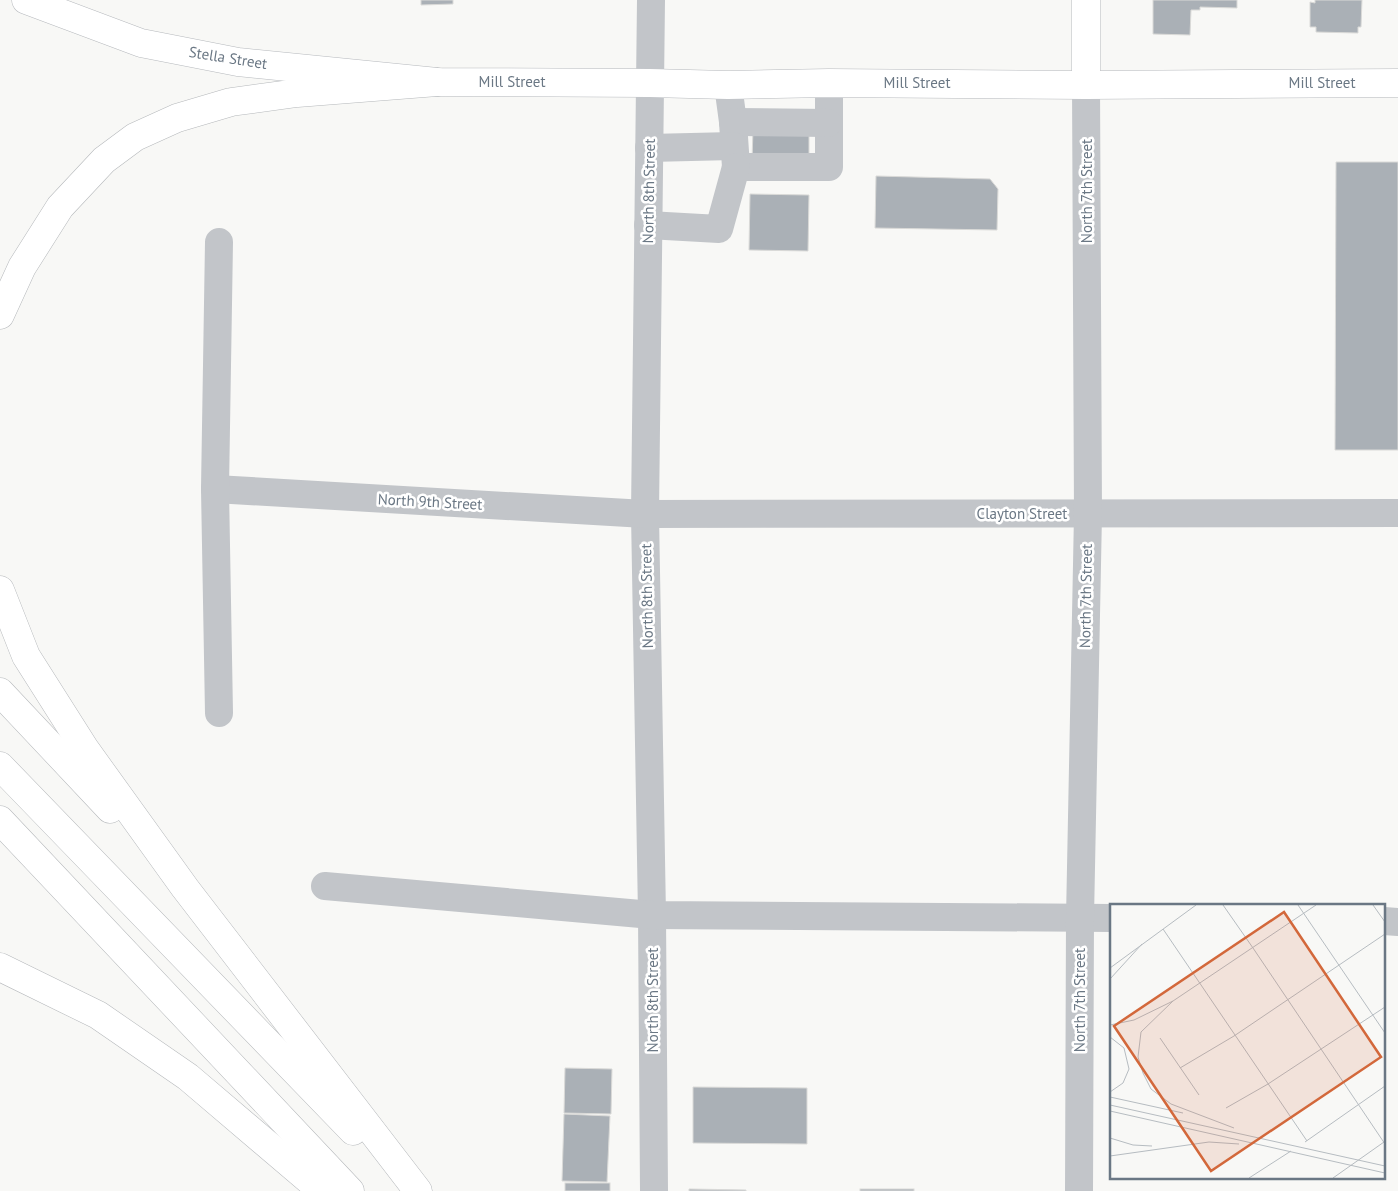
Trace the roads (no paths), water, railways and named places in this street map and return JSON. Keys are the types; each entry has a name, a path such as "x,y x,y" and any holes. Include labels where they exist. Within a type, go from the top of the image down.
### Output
{"main road":[{"name":"Stella Street","path":"26,0 141,43 219,59 437,82"},
{"name":"North 7th Street","path":"1086,0 1086,84"},
{"name":"Mill Street","path":"437,82 650,83 728,86 829,82 1086,84 1398,83"},
{"path":"0,316 22,267 60,207 104,160 135,136 177,118 231,102 297,93 437,82"},
{"path":"0,590 26,656 85,749 185,888 418,1191"},
{"path":"0,692 185,888"},
{"path":"0,766 412,1191"},
{"path":"0,820 350,1191"},
{"path":"0,960 98,1015 188,1077 322,1191"},
{"path":"0,967 98,1015"}],"street":[{"name":"North 8th Street","path":"651,0 645,514 652,915 654,1191"},
{"path":"734,145 829,167 829,82"},
{"name":"North 7th Street","path":"1078,1191 1080,918 1088,514 1086,84"},
{"path":"648,225 720,228 734,145 728,86"},
{"path":"649,148 734,145 828,123"},
{"path":"219,242 215,489 219,714"},
{"name":"North 9th Street","path":"215,489 645,514"},
{"name":"Clayton Street","path":"645,514 1398,513"},
{"path":"325,886 652,915 1110,918"}]}
